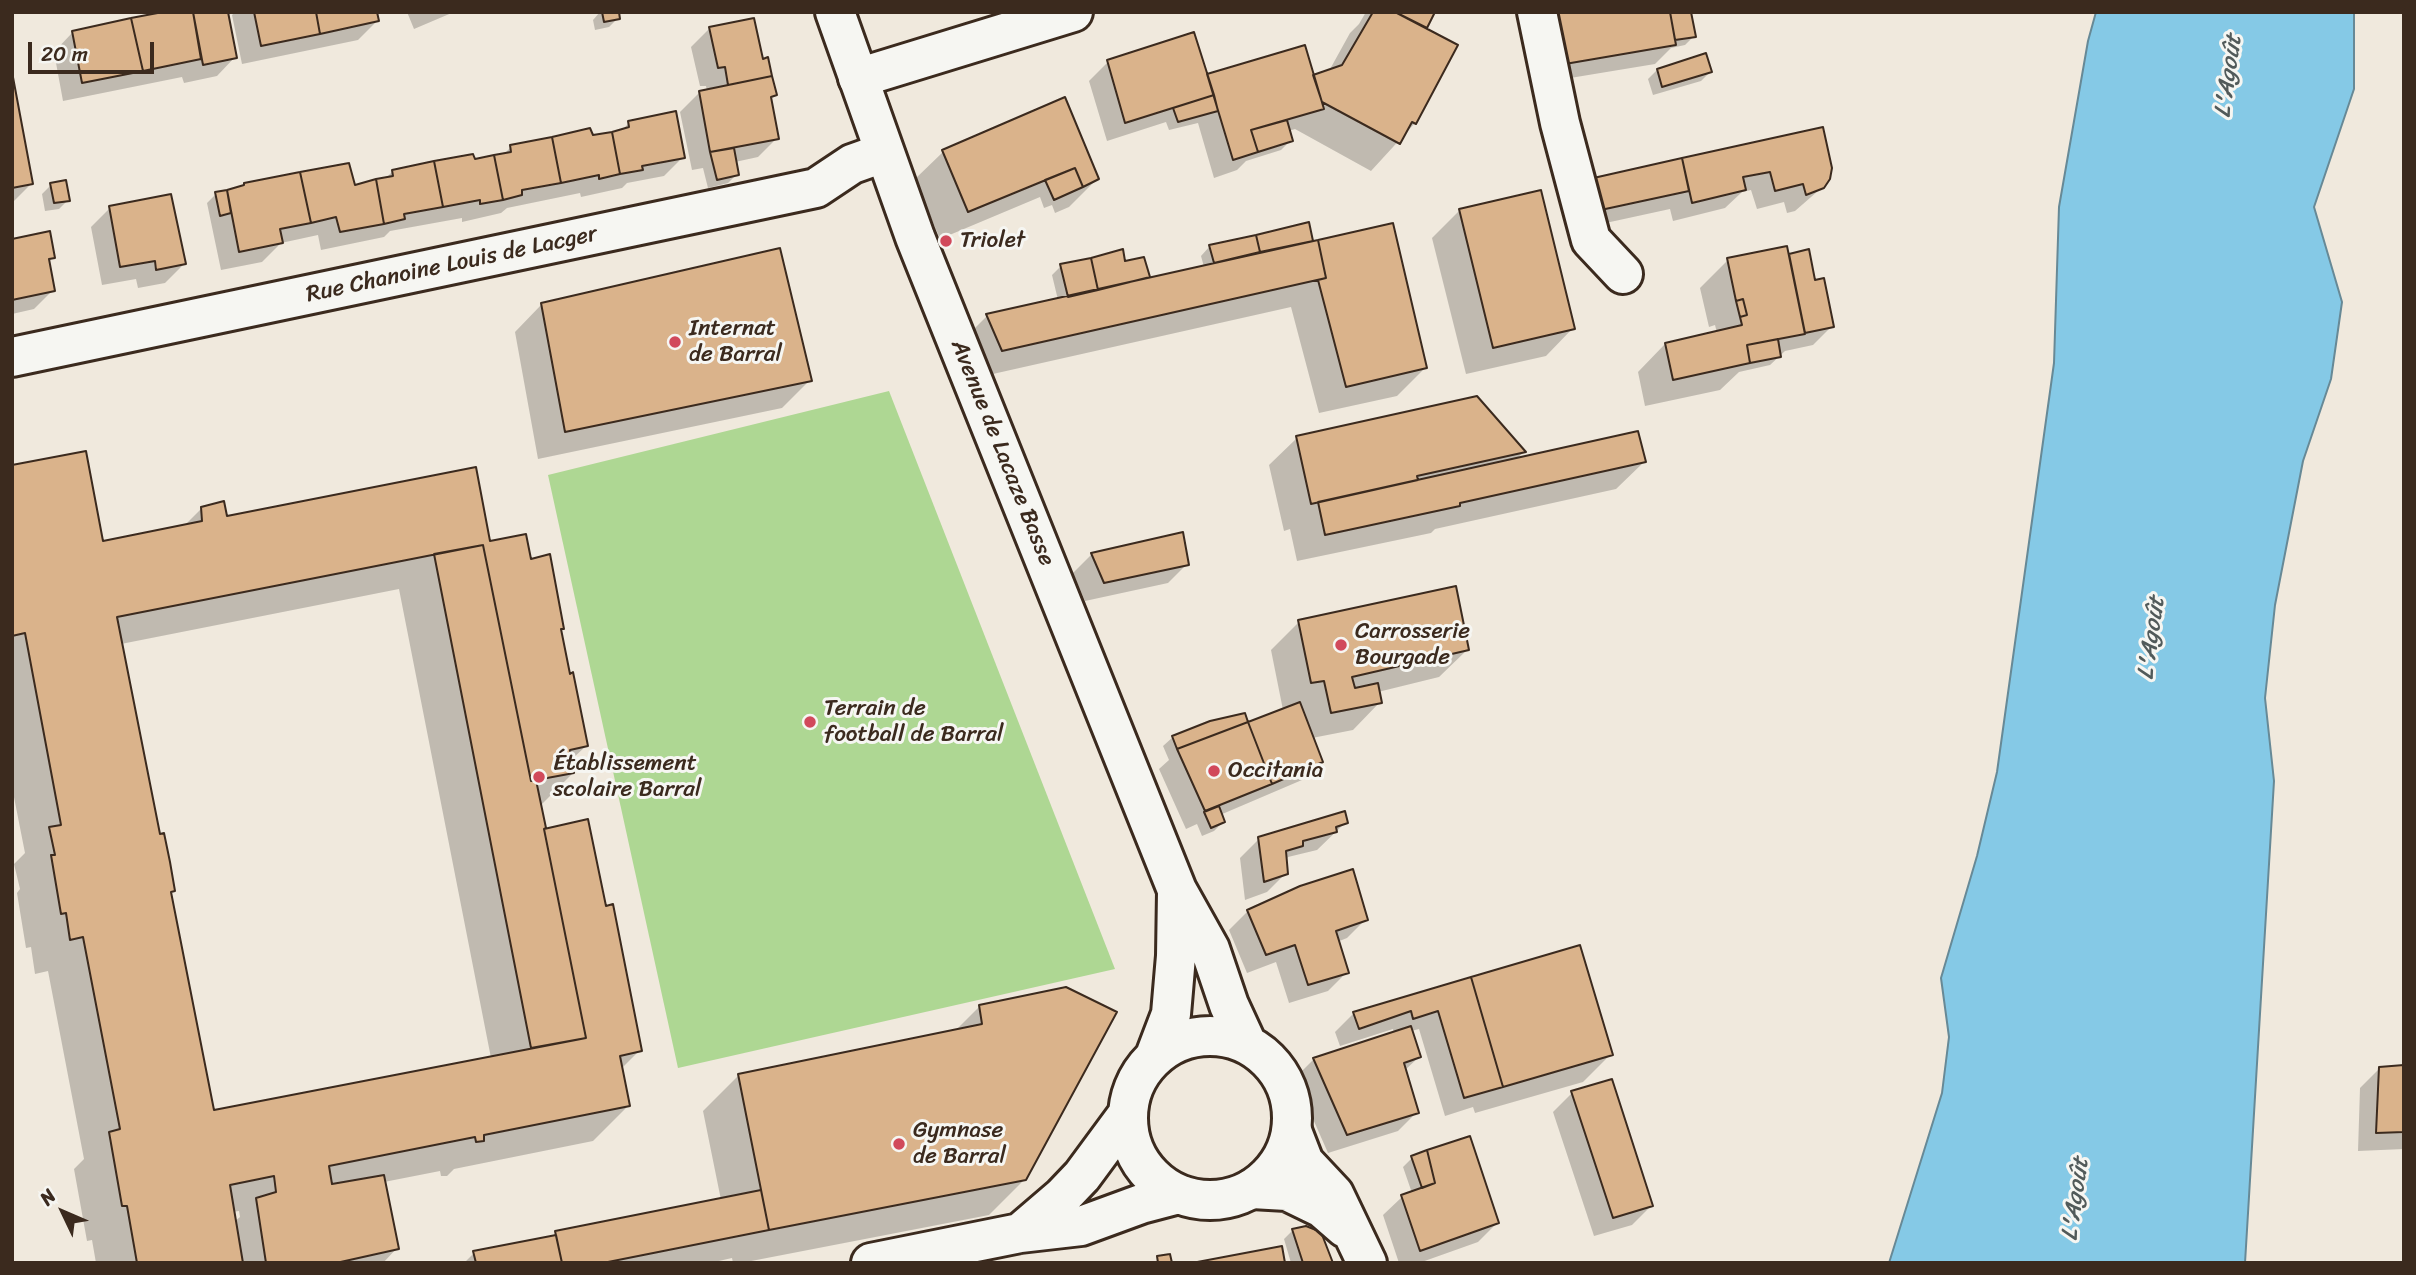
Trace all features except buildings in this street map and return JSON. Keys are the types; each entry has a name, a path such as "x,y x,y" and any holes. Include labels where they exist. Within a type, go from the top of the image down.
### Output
{"main road":[{"name":"Avenue de Lacaze Basse","path":"835,12 915,237 1177,890 1210,949 1229,1005 1247,1044"},
{"path":"858,78 1073,12"},
{"path":"1537,12 1560,123 1591,240 1623,274"},
{"name":"Rue Chanoine Louis de Lacger","path":"12,357 816,188 852,164 883,153"},
{"path":"1155,1056 1171,1014 1176,956 1177,890"},
{"path":"1199,1036 1224,1036 1247,1044 1269,1059 1284,1080 1292,1105 1292,1131 1284,1154 1271,1174 1252,1189 1229,1198 1203,1200 1179,1194 1161,1185 1135,1154 1129,1135 1127,1115 1131,1093 1140,1073 1155,1056 1175,1042 1199,1036"},
{"path":"1020,1233 1082,1176 1127,1115"},
{"path":"1292,1131 1304,1161 1334,1194 1359,1248"},
{"path":"1252,1189 1287,1191 1322,1208 1359,1248"},
{"path":"872,1263 1020,1233 1081,1226 1179,1194"}],"green space":[{"name":"Terrain de football de Barral","path":"889,391 1115,969 678,1068 548,475"}],"water":[{"name":"L'Agoût","path":"2096,12 2354,12 2354,89 2314,207 2342,302 2331,379 2303,461 2275,605 2265,698 2274,781 2245,1263 1889,1263 1942,1093 1949,1037 1941,978 1977,856 1997,772 2054,363 2059,207 2088,41"}],"place":[{"name":"Triolet","path":"946,241"},
{"name":"Internat de Barral","path":"675,342"},
{"name":"Carrosserie Bourgade","path":"1341,645"},
{"name":"Terrain de football de Barral","path":"810,722"},
{"name":"Occitania","path":"1214,771"},
{"name":"Établissement scolaire Barral","path":"539,777"},
{"name":"Gymnase de Barral","path":"899,1144"}]}
